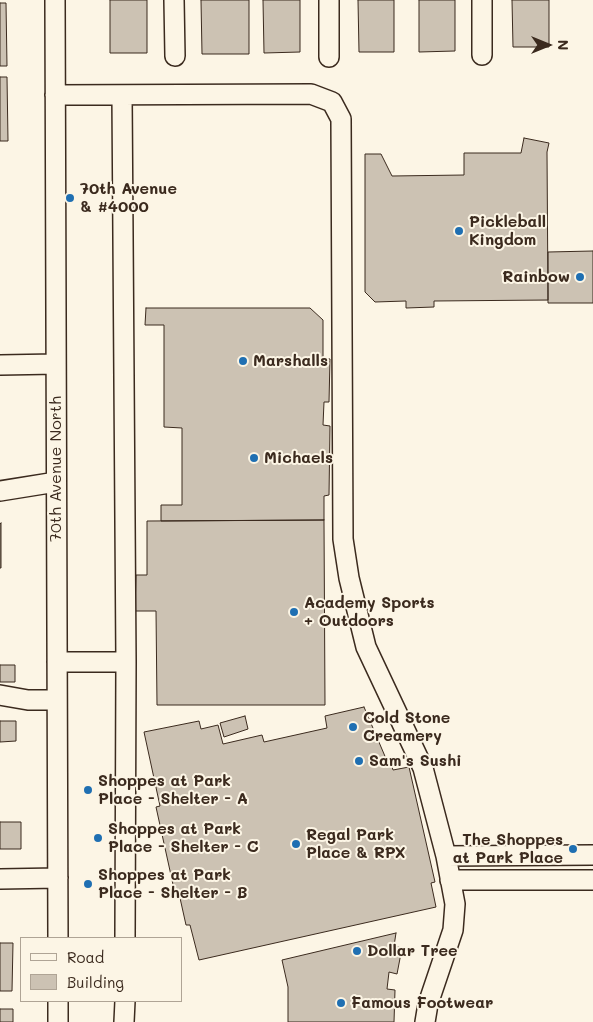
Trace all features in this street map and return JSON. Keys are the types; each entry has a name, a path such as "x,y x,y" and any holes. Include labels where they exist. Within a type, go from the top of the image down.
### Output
{"street":[{"name":"70th Avenue North","path":"55,0 58,937"},
{"path":"174,0 175,56"},
{"path":"329,0 329,58"},
{"path":"482,0 482,55"},
{"path":"55,95 311,94 332,102 341,119 344,548 349,578 366,647 423,768 446,856 455,904 453,930 428,1004 425,1022"},
{"path":"122,95 126,662 125,937"},
{"path":"0,365 56,364"},
{"path":"0,491 56,482"},
{"path":"57,662 126,662"},
{"path":"0,695 28,700 57,700"},
{"path":"446,856 593,855"},
{"path":"0,879 58,878"},
{"path":"450,880 593,880"},
{"path":"58,1002 58,1022"},
{"path":"124,1002 124,1022"}],"building":[{"path":"110,0 147,0 147,53 110,53"},
{"path":"201,0 249,0 249,54 202,54"},
{"path":"263,0 300,0 300,52 264,53"},
{"path":"358,0 394,0 394,52 359,52"},
{"path":"419,0 455,0 455,51 419,52"},
{"path":"512,0 549,0 549,47 513,47"},
{"path":"0,3 6,3 7,66 0,66"},
{"path":"0,77 7,77 8,141 0,141"},
{"path":"524,138 549,143 547,152 548,300 434,301 434,307 406,308 406,301 375,302 365,292 365,154 381,154 392,176 464,175 464,153 521,153"},
{"path":"593,251 593,303 548,303 548,252"},
{"path":"146,308 310,308 323,320 323,358 330,359 329,402 324,402 323,425 330,426 329,495 324,496 324,520 161,521 161,505 182,505 182,428 164,427 164,325 145,325"},
{"path":"324,520 325,705 157,705 156,611 135,611 136,575 147,575 147,521"},
{"path":"0,524 1,568 0,568"},
{"path":"0,665 15,665 15,682 0,682"},
{"name":"Regal Park Place & RPX","path":"364,707 387,761 390,760 393,770 409,767 435,882 431,883 436,907 199,960 190,925 186,925 178,889 174,889 156,807 160,806 144,732 199,721 201,729 218,725 223,744 262,735 264,742 327,728 325,716"},
{"path":"245,716 248,729 224,737 220,723"},
{"path":"0,721 16,721 16,741 0,742"},
{"path":"0,822 21,822 21,849 0,849"},
{"path":"396,933 394,946 402,948 397,974 389,972 387,989 395,990 394,1022 288,1022 288,987 282,960"},
{"path":"0,943 13,943 12,991 0,991"},
{"path":"0,1009 13,1009 13,1022 0,1022"}],"place":[{"name":"70th Avenue & #4000","path":"70,198"},
{"name":"Pickleball Kingdom","path":"459,231"},
{"name":"Rainbow","path":"580,277"},
{"name":"Marshalls","path":"243,361"},
{"name":"Michaels","path":"254,458"},
{"name":"Academy Sports + Outdoors","path":"294,612"},
{"name":"Cold Stone Creamery","path":"353,727"},
{"name":"Sam's Sushi","path":"359,761"},
{"name":"Shoppes at Park Place - Shelter - A","path":"88,790"},
{"name":"Shoppes at Park Place - Shelter - C","path":"98,838"},
{"name":"Regal Park Place & RPX","path":"296,844"},
{"name":"The Shoppes at Park Place","path":"573,849"},
{"name":"Shoppes at Park Place - Shelter - B","path":"88,884"},
{"name":"Dollar Tree","path":"357,951"},
{"name":"Famous Footwear","path":"341,1003"}]}
